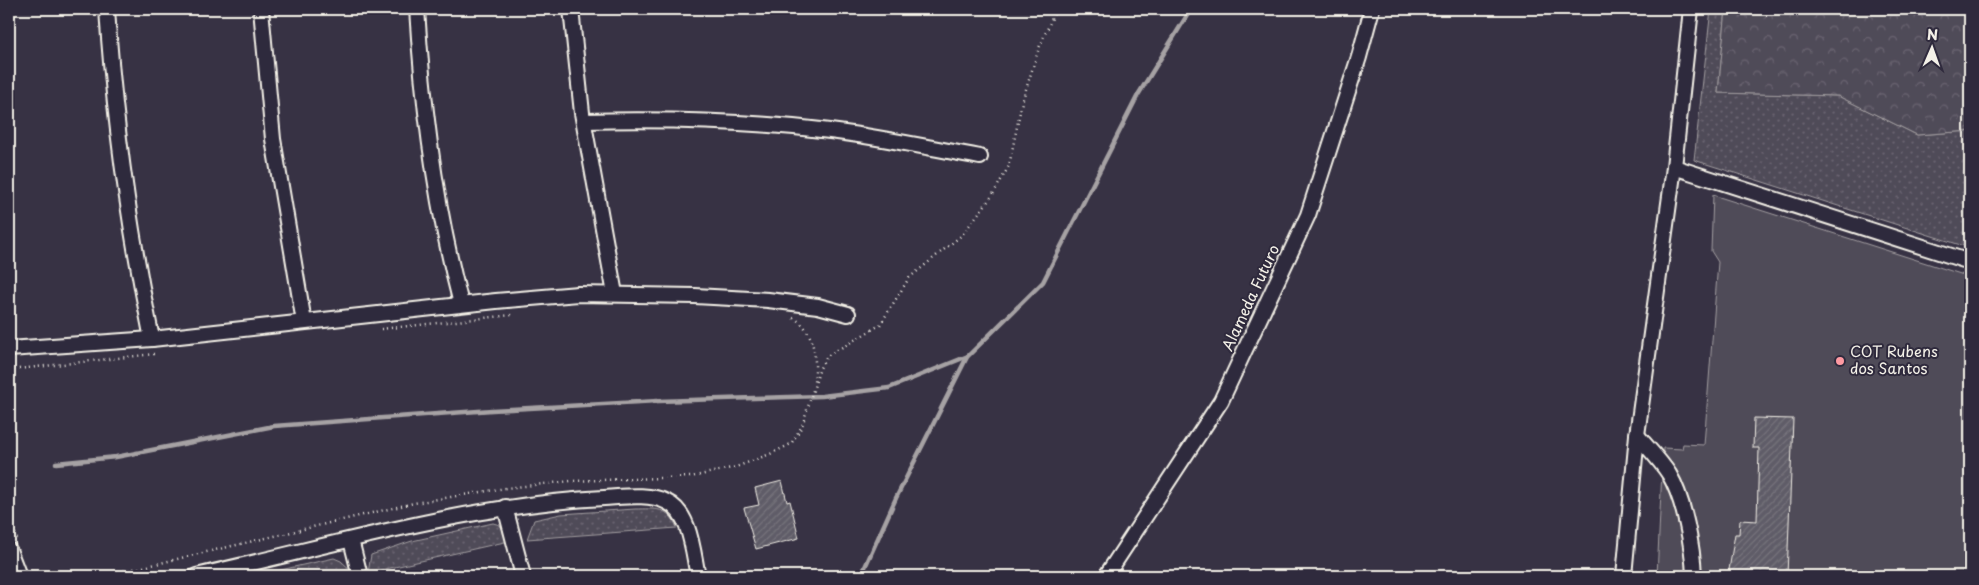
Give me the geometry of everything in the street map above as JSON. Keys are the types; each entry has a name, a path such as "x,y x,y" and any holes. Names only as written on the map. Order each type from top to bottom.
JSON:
{"street":[{"path":"107,9 111,82 129,228 152,339"},
{"path":"261,9 272,139 304,322"},
{"path":"417,9 429,139 447,251 461,304"},
{"path":"571,9 584,121 615,294"},
{"name":"Alameda Futuro","path":"1106,576 1221,401 1308,215 1359,57 1372,9"},
{"path":"1624,576 1636,435 1674,167 1691,9"},
{"path":"584,121 697,120 770,124 832,131 980,157"},
{"path":"1674,167 1970,262"},
{"path":"9,349 152,339 461,304 578,294 768,300 818,306 848,314"},
{"path":"1636,435 1669,474 1689,542 1694,576"},
{"path":"196,576 505,507 562,500 635,497 653,498 668,502 678,511 684,520 698,576"},
{"path":"505,507 523,576"},
{"path":"351,540 360,576"},
{"path":"9,550 19,576"}],"path":[{"path":"813,388 827,356 880,326 909,278 962,235 992,196 1008,166 1022,102 1039,48 1056,9"},
{"path":"372,330 516,315"},
{"path":"789,316 797,320 806,329 813,345 816,367 808,406"},
{"path":"9,370 156,354"}],"green space":[{"path":"1711,9 1726,9 1718,93 1838,96 1917,135 1970,131 1970,248 1694,160"},
{"path":"1726,9 1970,9 1970,131 1917,135 1838,96 1718,93"},
{"name":"COT Rubens dos Santos","path":"1713,195 1970,277 1970,576 1657,576 1663,448 1682,449 1683,444 1704,445 1718,262 1711,251"},
{"path":"635,509 661,510 670,516 677,528 527,539 534,520 561,514"},
{"path":"493,523 500,525 509,541 368,573 371,555 412,541"},
{"path":"334,558 341,561 353,572 336,576 254,576"}],"building":[{"path":"1754,418 1793,419 1787,576 1728,576 1735,534 1739,534 1740,520 1757,521 1759,448 1753,448"},
{"path":"782,481 787,502 790,501 799,538 756,549 744,508 759,505 755,488"}],"waterway":[{"path":"56,463 116,457 274,426 492,410 658,401 822,396 889,388 968,356 1043,282 1138,95 1191,9"},
{"path":"861,576 896,498 967,357"}],"place":[{"name":"COT Rubens dos Santos","path":"1840,361"}]}
